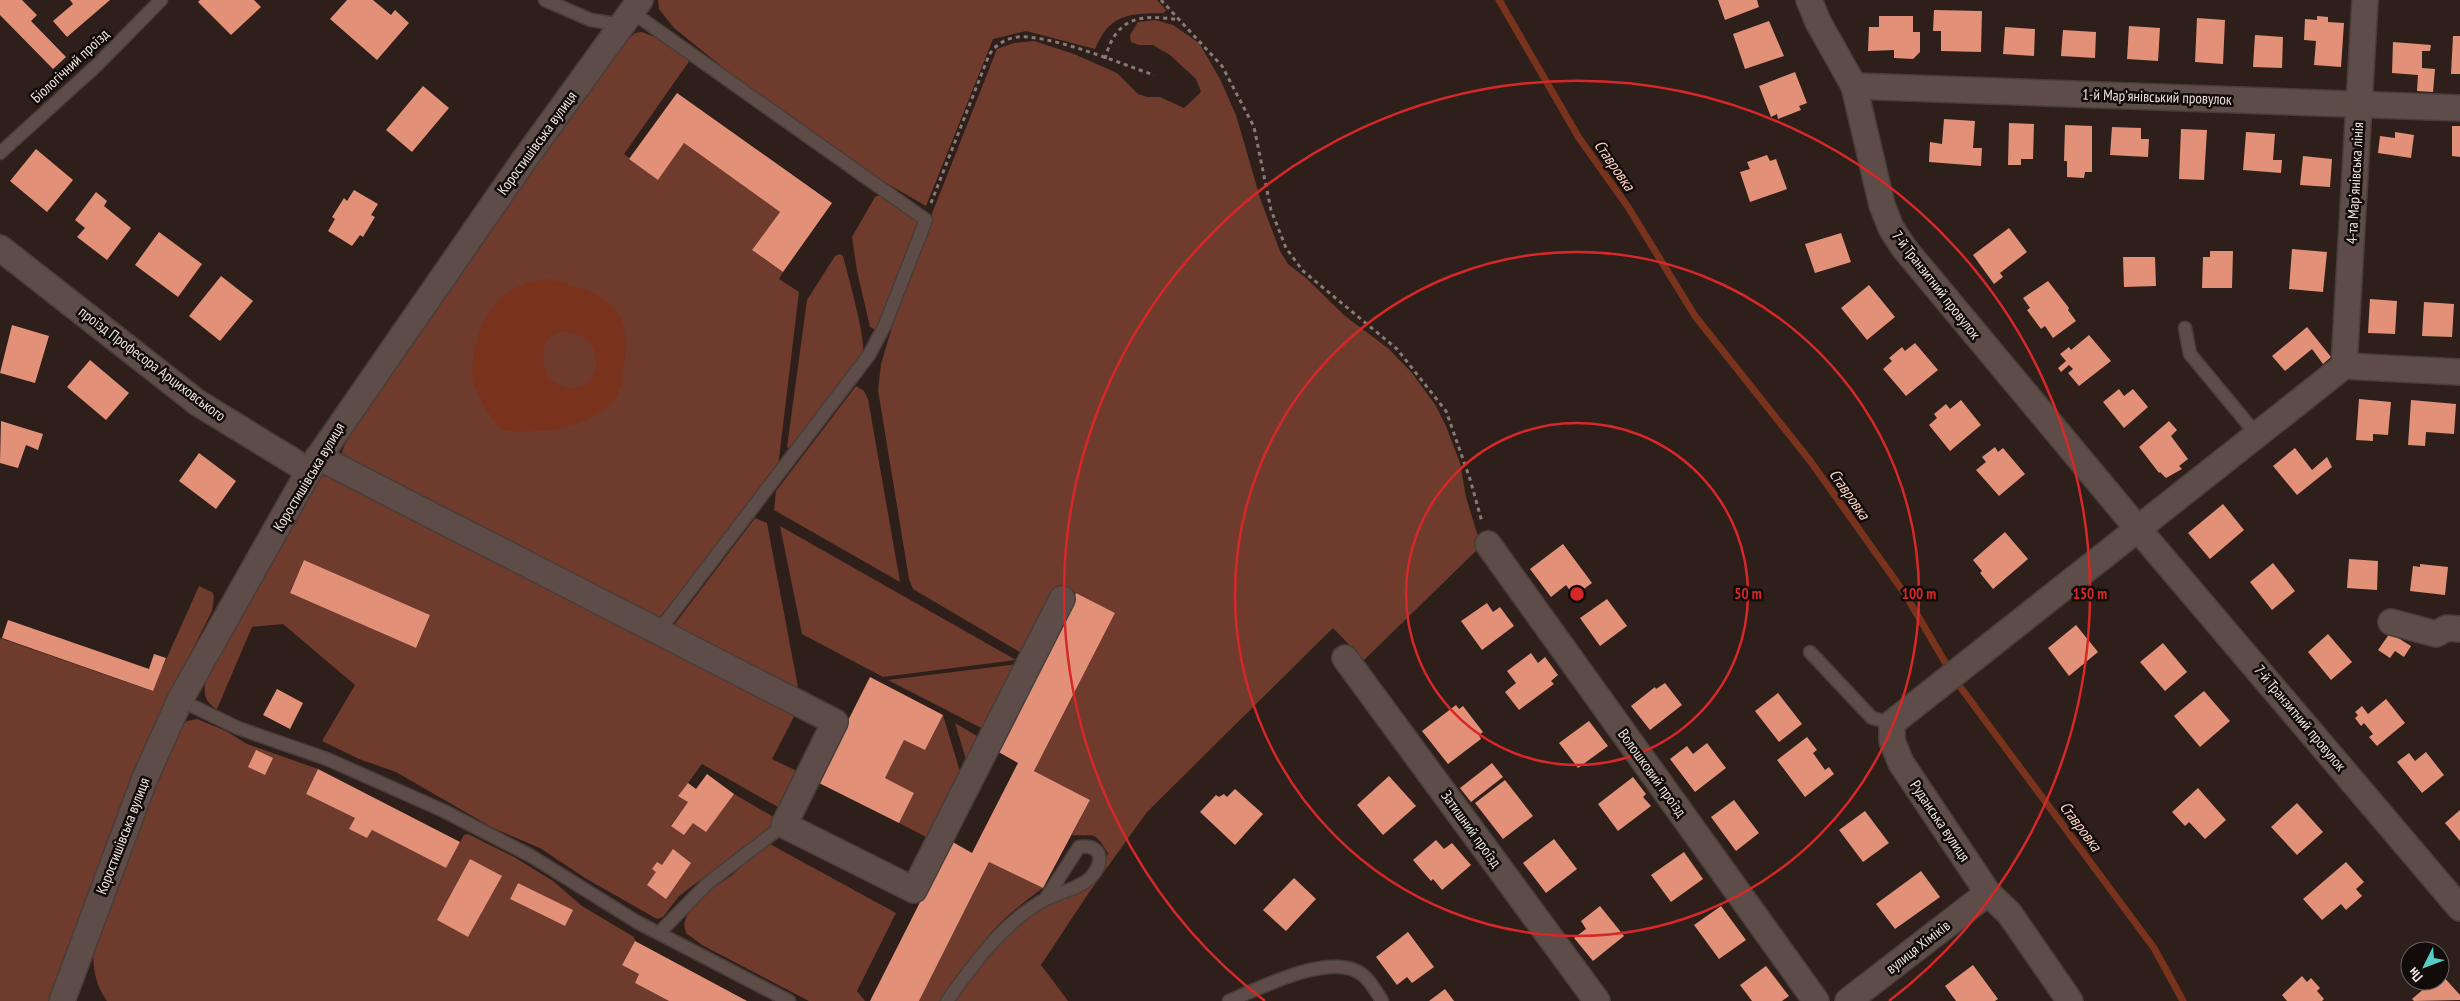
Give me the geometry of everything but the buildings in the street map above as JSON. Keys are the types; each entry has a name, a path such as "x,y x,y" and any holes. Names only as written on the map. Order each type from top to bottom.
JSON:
{"street":[{"name":"7-й Транзитний провулок","path":"1809,0 1818,22 1854,86 1882,205 1891,228 1904,248 2138,529 2458,903"},
{"name":"4-та Марʼянівська лінія","path":"2344,366 2365,0"},
{"name":"Коростишівська вулиця","path":"65,1000 145,778 180,700 314,464 516,171 631,12"},
{"name":"1-й Марʼянівський провулок","path":"1854,86 2460,108"},
{"name":"проїзд Професора Арциховського","path":"0,248 198,403 314,464 658,632 835,722 784,825"},
{"path":"1892,723 2344,366 2460,372"},
{"name":"Волошковий проїзд","path":"1488,544 1816,1001"},
{"path":"784,825 914,890 1062,599"},
{"path":"2391,622 2436,634 2446,628 2460,629"},
{"name":"Затишний проїзд","path":"1345,658 1597,1001"},
{"name":"Руданська вулиця","path":"1892,723 1892,740 1901,762 1988,893 2010,914 2070,1001"},
{"name":"вулиця Хіміків","path":"1848,1001 1988,893"}],"lane":[{"name":"Біологічний проїзд","path":"0,153 96,66 161,0"},
{"path":"545,0 592,20 631,12 925,220 885,325 870,355 658,632"},
{"path":"2185,328 2190,354 2257,435"},
{"path":"1810,652 1872,718 1892,723"},
{"path":"180,700 238,728 326,759 444,811 531,856 659,933 789,1001"},
{"path":"659,933 708,884 784,825"},
{"path":"946,1001 999,936 1018,916 1046,898 1090,878 1098,866 1100,856 1096,848 1089,845 1079,847 1046,898"},
{"path":"1229,1001 1274,982 1328,966 1348,968 1364,975 1382,1001"}],"path":[{"path":"1161,0 1222,66 1254,127 1271,210 1286,248 1303,271 1397,349 1446,411 1470,479 1488,544"},
{"path":"1105,59 1109,42 1122,26 1133,19 1158,16 1180,20"},
{"path":"925,220 989,55 996,44 1003,40 1026,36 1059,44 1154,74"}],"shaded area":[{"path":"658,0 1157,0 1166,10 1164,13 1131,15 1114,22 1107,28 1095,49 1026,31 993,39 926,206 881,180 751,90 674,28 659,9"},
{"path":"1155,20 1173,25 1199,43 1220,79 1236,115 1261,201 1280,251 1288,264 1306,278 1345,316 1389,349 1412,373 1436,406 1460,463 1466,497 1480,543 1478,549 1364,660 1333,628 1147,812 1088,894 1041,965 1068,1001 954,1001 989,955 1008,934 1030,915 1087,882 1097,874 1104,864 1108,853 1096,837 1072,835 1090,800 1034,771 1115,613 1060,585 1023,654 913,589 909,579 878,390 881,364 897,310 933,211 997,49 1014,43 1034,41 1074,54 1117,73 1138,94 1147,97 1160,97 1184,108 1201,92 1196,79 1170,55 1153,45 1139,45 1131,42 1130,35 1138,22"},
{"path":"642,32 655,37 690,60 624,154 658,180 684,143 780,212 752,250 783,272 779,279 799,292 778,467 656,622 341,458 351,431 372,396 396,362 626,41 635,33"},
{"path":"882,194 916,218 918,225 876,330 870,327 857,271 852,237 875,197"},
{"path":"840,254 843,256 856,307 862,335 863,355 790,449 787,447 807,300 835,256"},
{"path":"547,279 582,288 609,303 618,313 624,327 626,343 622,383 613,400 602,412 587,420 552,430 501,430 476,390 472,375 475,348 484,321 499,300 519,287","holes":["563,331 580,335 586,339 596,355 596,370 593,377 581,386 570,388 548,378 543,356 544,349 550,338"]},
{"path":"856,386 864,391 868,399 900,582 774,510 776,491"},
{"path":"323,473 797,711 772,759 801,773 783,810 702,764 679,795 688,802 671,825 684,835 693,823 734,794 777,819 774,825 679,896 663,917 657,919 585,878 540,848 493,828 396,772 359,759 322,741 355,685 283,624 252,627 217,709 208,701 205,692 209,669","holes":["304,560 430,615 416,648 290,593"]},
{"path":"755,518 767,523 800,698 676,632 674,625"},
{"path":"780,526 1016,660 883,677 802,634"},
{"path":"199,586 212,592 214,596 212,611 173,688 51,1001 0,1001 0,638 152,691"},
{"path":"1019,664 987,731 888,680"},
{"path":"943,715 962,778 930,839 899,823 914,793 885,778 904,740 925,750"},
{"path":"197,719 226,731 247,744 318,769 306,794 355,818 350,829 367,838 372,830 446,868 464,835 468,834 514,857 553,881 582,906 634,937 635,941 622,965 639,974 635,983 669,1001 107,1001 100,989 96,976 93,948 147,808 183,725 187,721","holes":["501,876 468,937 437,920","518,883 572,910 565,926 510,899"]},
{"path":"955,723 982,739 968,766"},
{"path":"768,843 896,913 857,991 865,1001 809,1001 702,945 686,933 684,924 688,913 714,887 731,876"},
{"path":"989,862 1043,888 995,928 940,1001 919,1001"}],"waterway":[{"name":"Ставровка","path":"1499,0 1579,138 1628,207 1695,316 1811,462 1905,594 1958,684 2154,948 2183,1001"}]}
